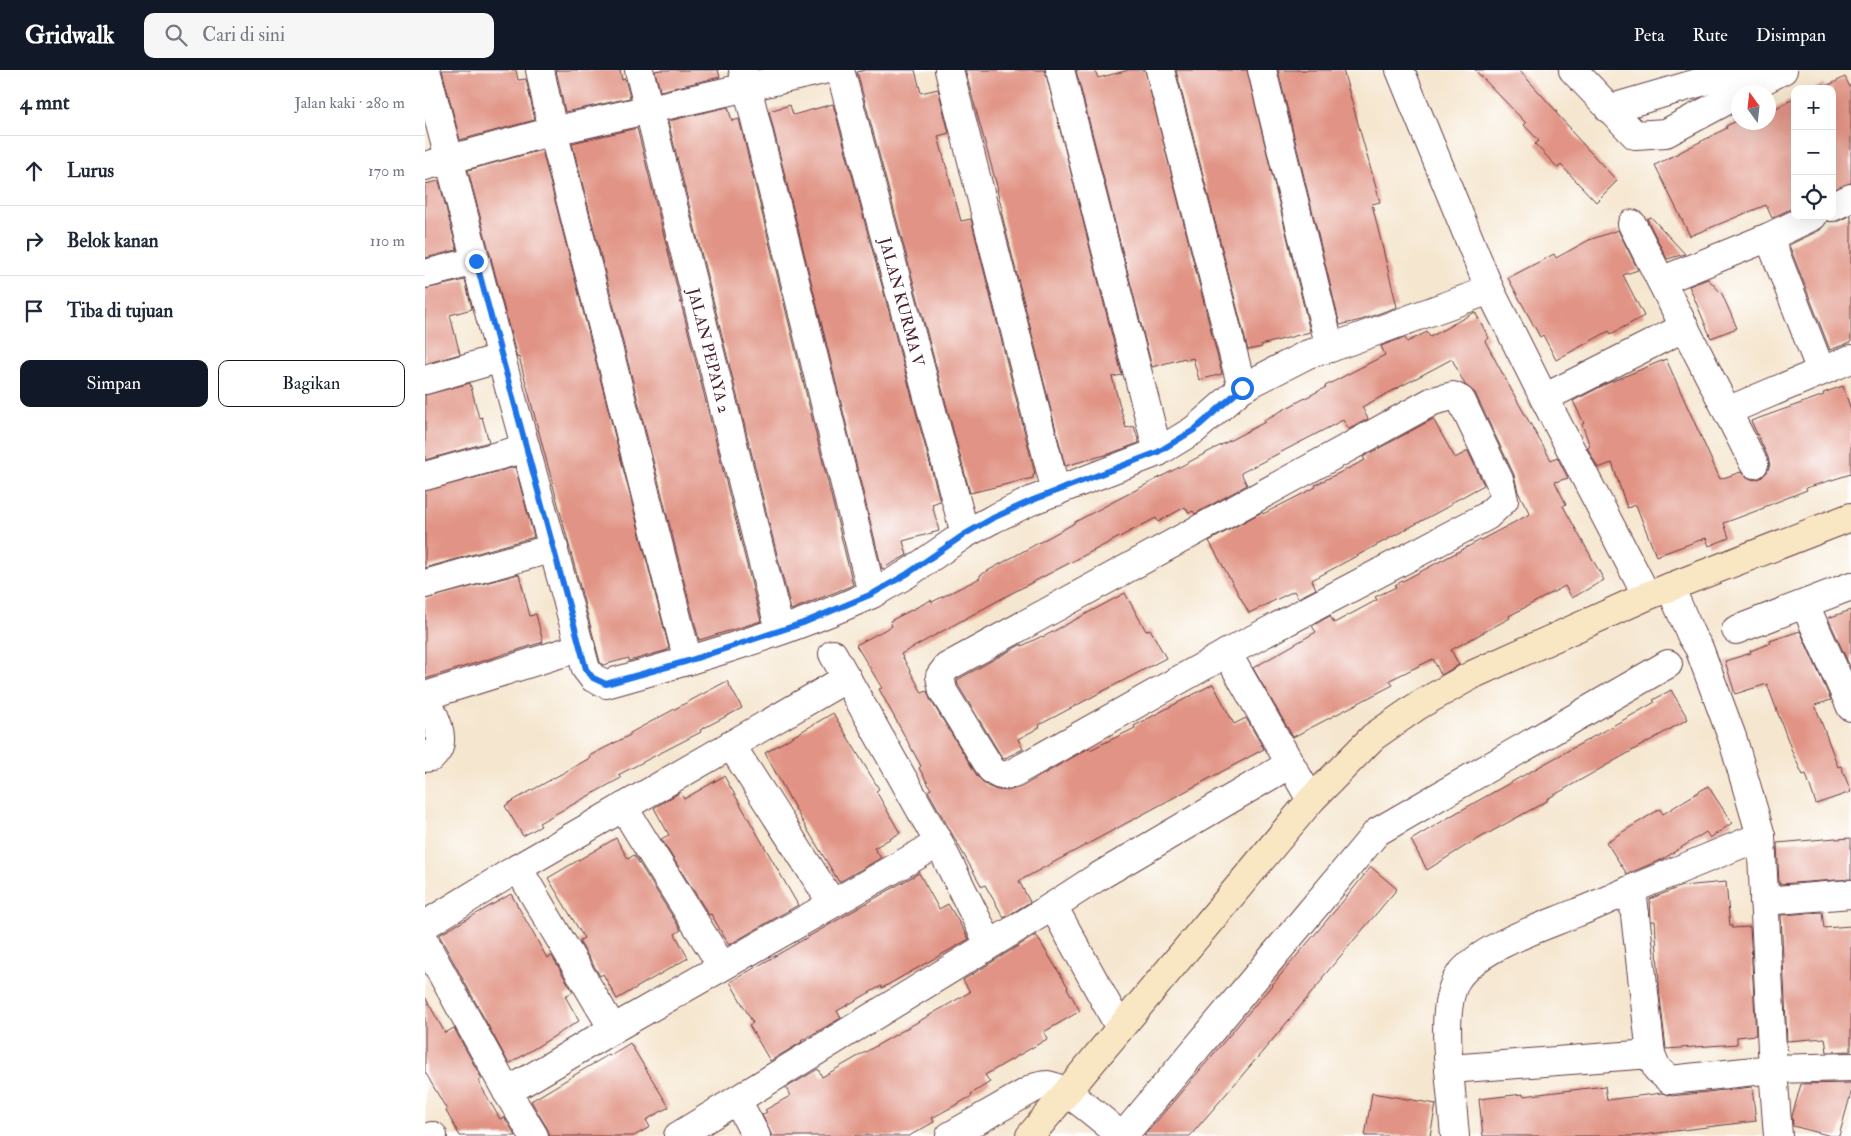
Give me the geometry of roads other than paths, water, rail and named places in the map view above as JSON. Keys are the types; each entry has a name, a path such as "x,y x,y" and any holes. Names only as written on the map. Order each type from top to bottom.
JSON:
{"street":[{"path":"426,70 437,163 476,261 586,669 593,678 606,684 688,661 803,623 872,594 907,574 965,534 993,518 1158,452 1194,430 1242,388 1308,354 1330,348 1490,290"},
{"path":"539,70 688,661"},
{"name":"JALAN PEPAYA 2","path":"639,70 776,615 778,631"},
{"path":"437,163 553,131 649,110 745,78 823,70"},
{"name":"JALAN KURMA V","path":"840,70 965,534"},
{"path":"949,70 1056,492"},
{"path":"1060,70 1158,452"},
{"path":"1160,70 1242,388"},
{"path":"1262,70 1330,348"},
{"path":"1400,70 1490,290 1544,398 1699,648 1732,737 1761,836 1773,1069 1779,1136"},
{"path":"1573,70 1635,136 1666,133 1731,98"},
{"path":"1609,109 1741,70"},
{"path":"1755,85 1783,70"},
{"path":"745,78 872,594"},
{"path":"1836,205 1851,198"},
{"path":"1661,281 1769,237 1805,220"},
{"path":"1632,224 1754,464"},
{"path":"1769,237 1821,371"},
{"path":"425,274 476,261"},
{"path":"1544,398 1685,327"},
{"path":"425,380 501,358"},
{"path":"1727,411 1851,359"},
{"path":"1453,396 1461,400 1500,482 1504,500 1499,506 1487,516 1227,653 1013,773 1004,776 998,775 991,769 943,690 940,676 947,667 1433,402 1453,396"},
{"path":"425,476 526,448"},
{"path":"1030,1136 1069,1094 1119,1028 1311,800 1373,737 1419,705 1475,674 1851,517"},
{"path":"425,584 554,548"},
{"path":"1736,630 1851,586"},
{"path":"1805,605 1851,707"},
{"path":"425,758 432,757 439,748 440,739 439,731 425,695 581,647"},
{"path":"1227,653 1311,800"},
{"path":"833,654 939,842 989,944"},
{"path":"950,1136 1036,1087 1050,1085 1069,1094 1119,1134 1377,832 1668,664"},
{"path":"425,925 518,868 847,678"},
{"path":"731,745 832,903"},
{"path":"678,1136 1105,873 1291,764"},
{"path":"623,807 723,966"},
{"path":"1455,1136 1446,1029 1451,997 1459,977 1475,962 1503,944 1761,836"},
{"path":"507,1092 939,842"},
{"path":"518,868 613,1029"},
{"path":"1632,889 1651,1054 1657,1069 1670,1080 1773,1069 1851,1067"},
{"path":"1764,901 1851,894"},
{"path":"1053,906 1119,1028"},
{"path":"425,943 507,1092 534,1136"},
{"path":"1449,1069 1651,1054"},
{"path":"737,1100 756,1136"}]}
